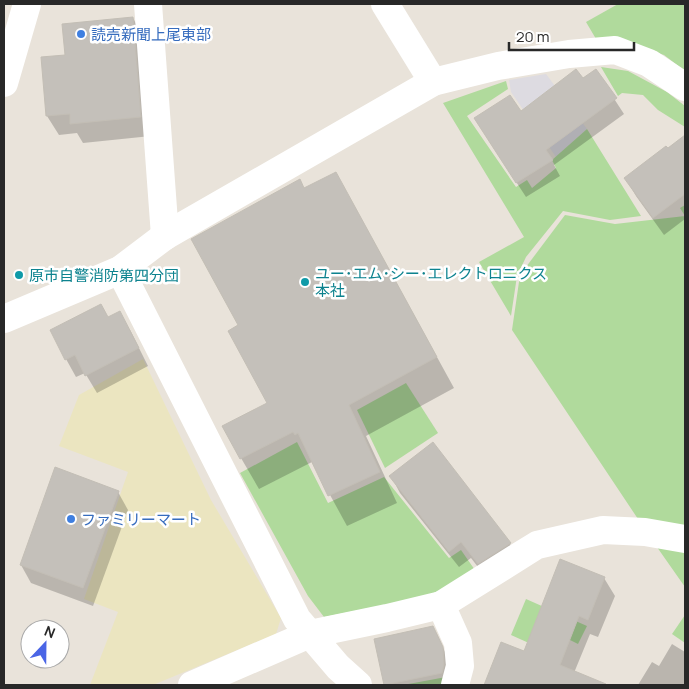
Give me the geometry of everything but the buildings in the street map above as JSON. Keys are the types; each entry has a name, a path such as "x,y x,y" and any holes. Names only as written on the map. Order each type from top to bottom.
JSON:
{"street":[{"path":"4,82 27,4"},
{"path":"148,4 166,236"},
{"path":"385,4 433,82"},
{"path":"4,319 120,270 166,236 433,82 498,66 569,54 615,50 649,63 685,88"},
{"path":"120,270 297,620 338,667 358,685"},
{"path":"192,685 310,634 441,605 537,545 603,530 644,532 685,539"},
{"path":"441,605 458,643 460,666 455,685"}],"shaded area":[{"path":"546,74 587,129 556,157 511,92 509,80"}],"green space":[{"path":"618,4 685,4 685,71 664,55 621,41 599,44 586,22"},
{"path":"601,67 628,71 667,92 685,106 685,127 658,110 643,95 622,93 618,96"},
{"path":"506,81 508,89 467,116 516,187 527,180 532,188 556,168 552,160 587,129 641,216 610,220 563,211 526,257 517,276 511,316 479,262 524,237 443,103"},
{"path":"685,205 685,216 680,208"},
{"path":"565,215 615,224 685,216 685,587 512,330 520,275"},
{"path":"406,383 438,433 385,468 357,410"},
{"path":"297,442 328,503 384,477 449,558 461,550 477,573 447,593 324,617 308,596 240,473"},
{"path":"526,599 587,626 578,644 568,639 560,657 511,635"},
{"path":"685,615 685,643 672,634"},
{"path":"446,677 444,685 403,685"}],"sand":[{"path":"143,359 211,500 281,618 276,634 153,685 90,685 118,612 84,599 128,472 59,446 79,395"}],"place":[{"name":"読売新聞上尾東部","path":"81,34"},
{"name":"原市自警消防第四分団","path":"19,275"},
{"name":"ユー･エム･シー･エレクトロニクス 本社","path":"305,282"},
{"name":"ファミリーマート","path":"71,519"}]}
